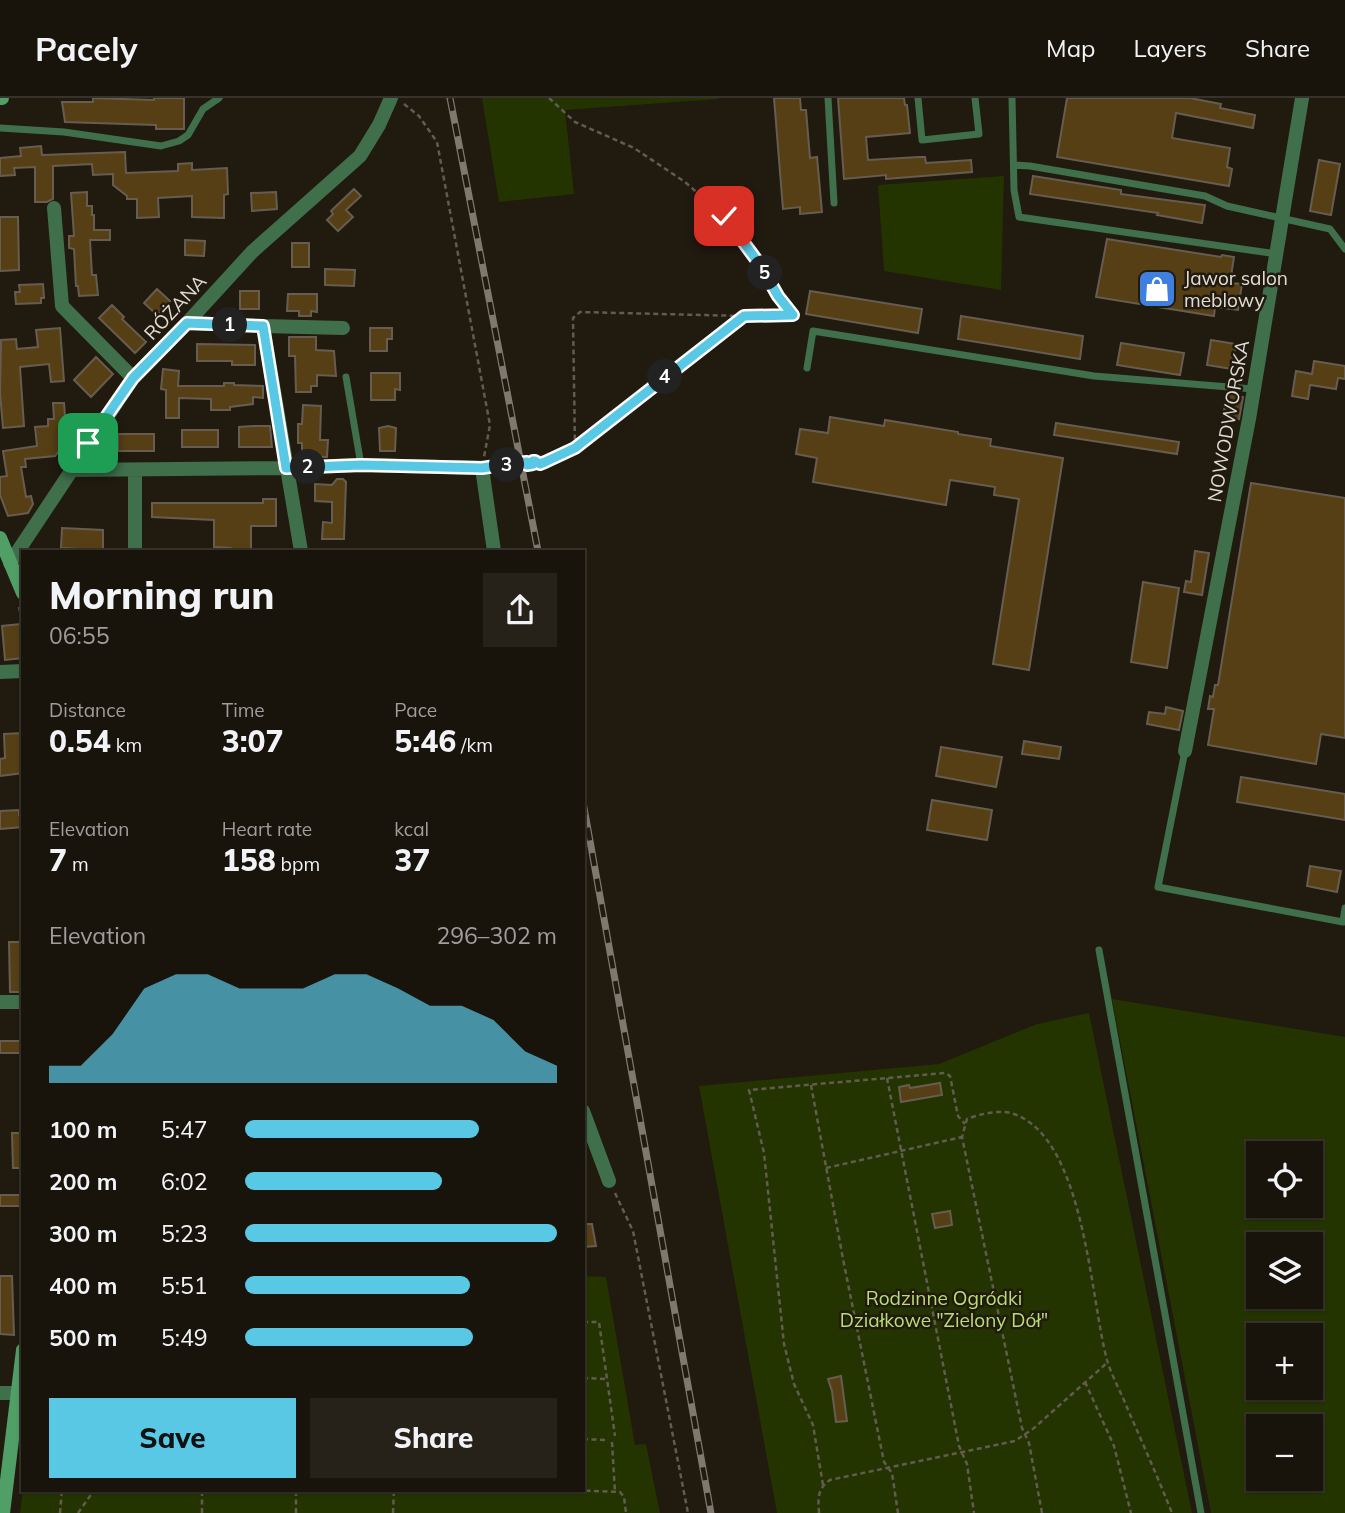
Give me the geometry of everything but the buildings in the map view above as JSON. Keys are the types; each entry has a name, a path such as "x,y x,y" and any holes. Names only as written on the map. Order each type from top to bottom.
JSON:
{"street":[{"name":"RÓŻANA","path":"10,563 133,378 251,252 360,156 393,98"},
{"name":"NOWODWORSKA","path":"1185,751 1254,389 1302,98"},
{"path":"54,208 62,306 133,378"},
{"path":"187,323 343,328"},
{"path":"263,326 301,550"},
{"path":"72,470 361,465 482,468 495,550"},
{"path":"135,470 135,550"},
{"path":"0,538 21,588"},
{"path":"0,672 21,671"},
{"path":"0,1002 21,1002"},
{"path":"585,1116 609,1181"},
{"path":"3,1513 21,1364"},
{"path":"0,1393 17,1393"}],"lane":[{"path":"0,128 64,132 161,146 179,142 188,135 203,109 219,98"},
{"path":"828,98 834,203"},
{"path":"918,98 922,140 979,134 975,98"},
{"path":"1012,98 1014,190 1019,217 1277,254"},
{"path":"1014,165 1205,196 1227,206 1330,229 1345,248"},
{"path":"807,368 813,331 1094,376 1254,389"},
{"path":"346,377 361,465"},
{"path":"1185,751 1158,887 1343,922 1345,908"},
{"path":"1099,950 1201,1513"}],"path":[{"path":"393,98 419,116 437,142 490,425 482,468 509,464 510,467 515,467 514,463 527,462 527,465 533,464 533,461 540,464 575,448 744,316"},
{"path":"548,98 575,122 634,148 685,182 724,216 793,315 580,312 573,318 575,448"},
{"path":"823,1485 813,1425 794,1384 784,1344 764,1153 748,1093 752,1089 948,1073 958,1116 965,1124"},
{"path":"887,1078 959,1446 967,1464 974,1513"},
{"path":"811,1085 884,1462 892,1473 898,1513"},
{"path":"1042,1513 962,1137 967,1119 976,1116 1011,1113 1034,1127 1047,1142 1067,1180 1082,1225 1108,1362 1172,1513"},
{"path":"826,1168 962,1137"},
{"path":"609,1181 633,1231 688,1513"},
{"path":"585,1322 599,1322 615,1436"},
{"path":"819,1513 818,1494 830,1480 1015,1441 1108,1362"},
{"path":"585,1378 607,1379"},
{"path":"1085,1382 1114,1446 1131,1513"},
{"path":"585,1439 605,1440"},
{"path":"612,1442 615,1492"},
{"path":"585,1491 620,1492 624,1497 626,1513"},
{"path":"60,1513 62,1492"},
{"path":"78,1513 93,1492"},
{"path":"202,1492 202,1513"},
{"path":"296,1492 296,1513"},
{"path":"393,1513 394,1492"}],"green space":[{"path":"482,98 718,99 565,110 574,194 499,202"},
{"path":"1004,176 1001,290 884,271 878,185"},
{"path":"1112,999 1345,1037 1345,1513 1211,1513"},
{"name":"Rodzinne Ogródki Działkowe \"Zielony Dół\"","path":"1089,1013 1192,1513 777,1513 699,1086 939,1064 1037,1024"},
{"path":"585,1276 606,1277 635,1445 646,1444 660,1513 20,1513 23,1492 585,1492"}],"railway":[{"path":"450,98 538,550"},
{"path":"585,813 711,1513"}],"place":[{"name":"Jawor salon meblowy","path":"1157,289"}],"route":[{"path":"88,443 133,378 187,323 263,326 286,468 361,465 482,468 509,464 510,467 515,467 514,463 527,462 527,465 533,464 533,461 540,464 575,448 744,316 793,315 724,216"}]}
